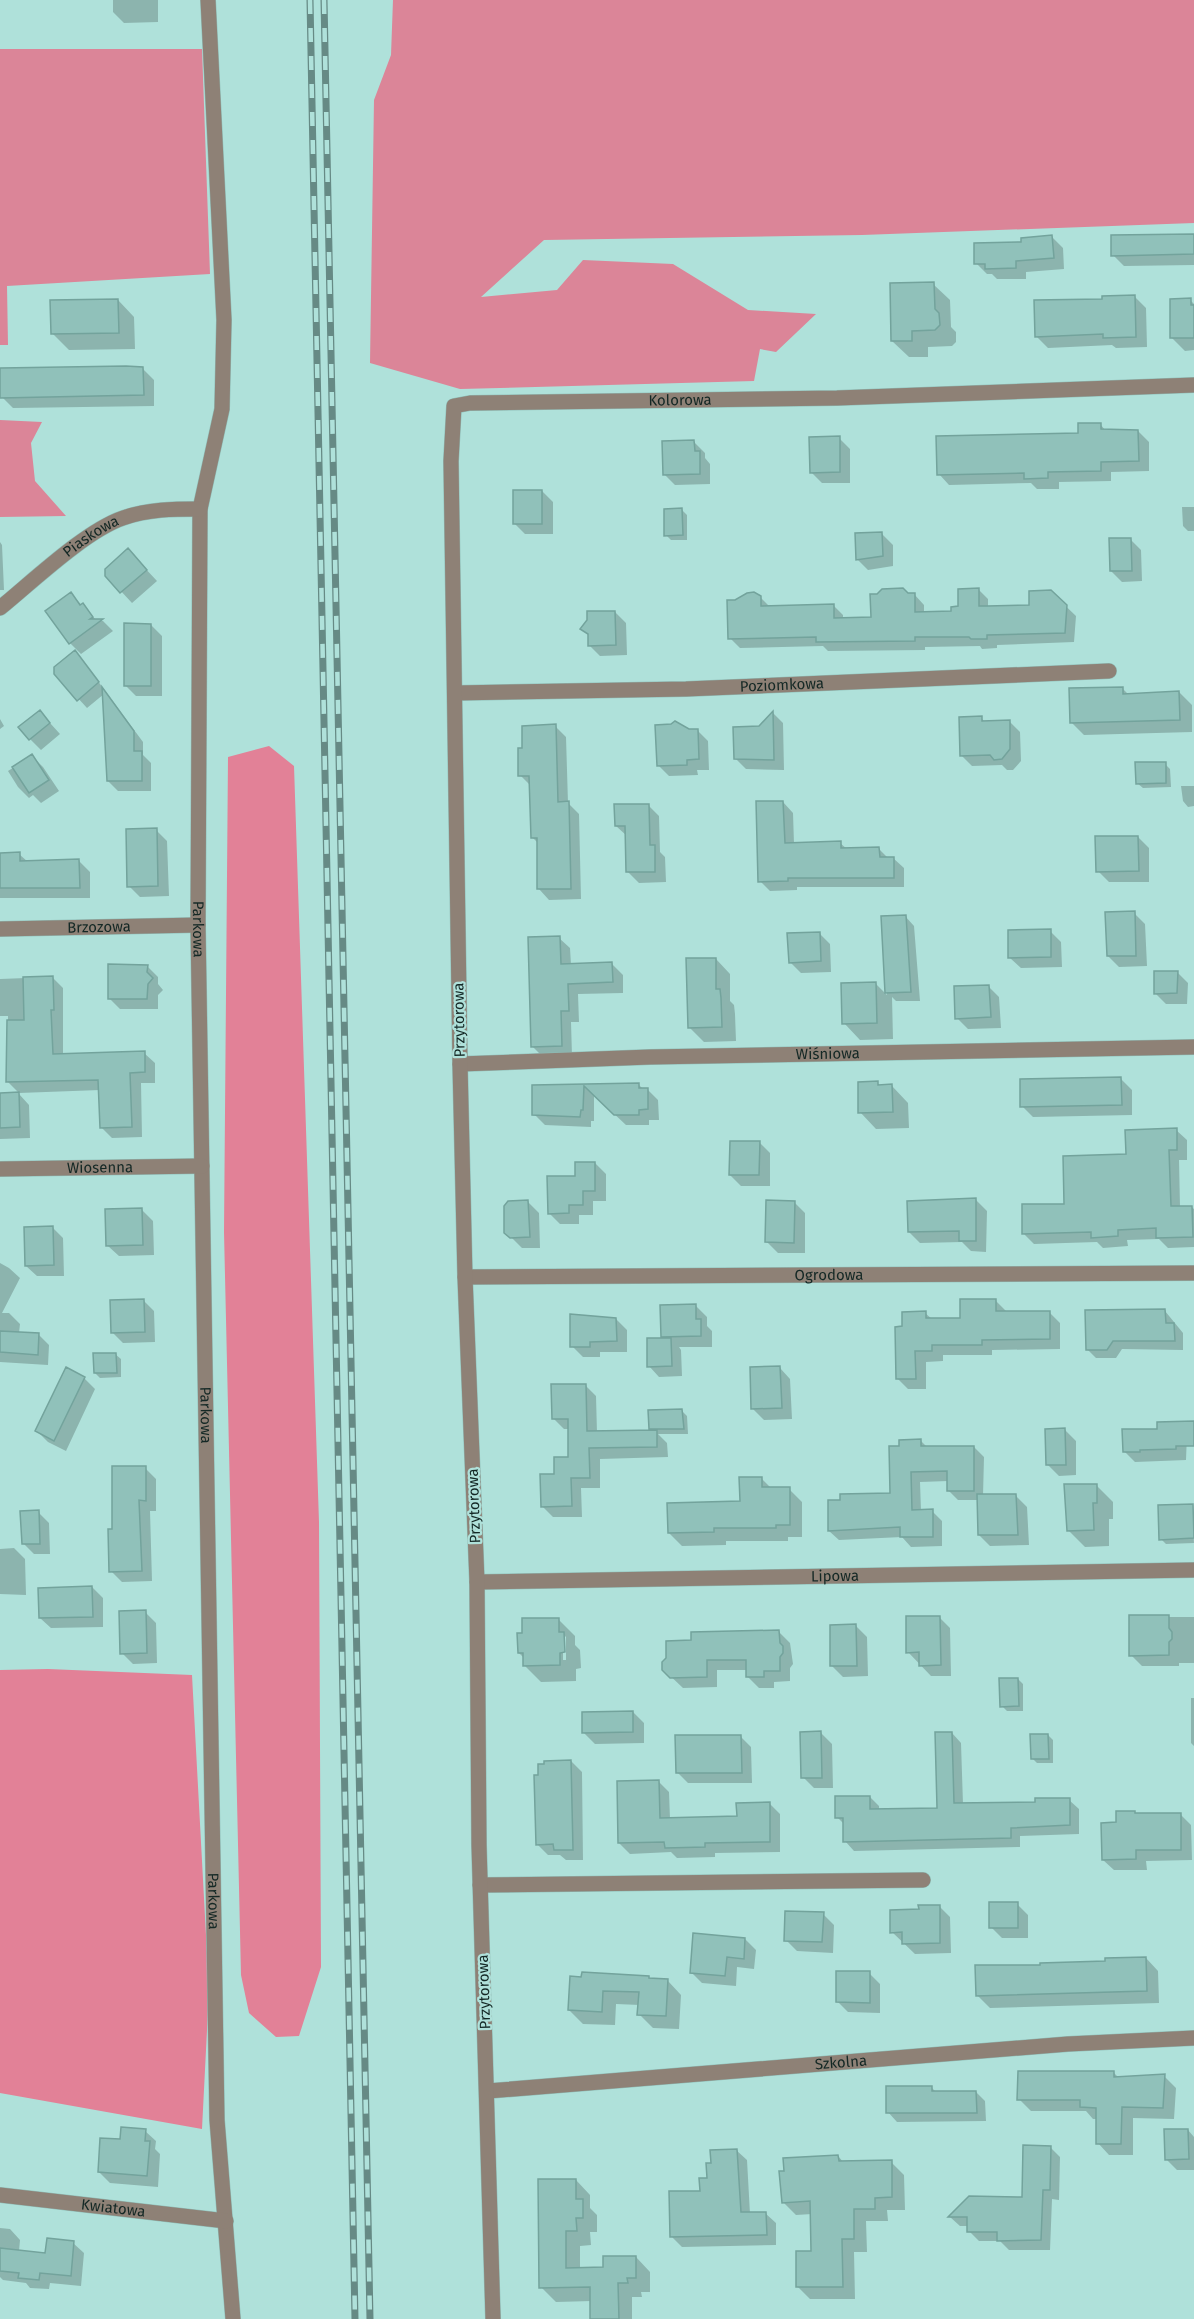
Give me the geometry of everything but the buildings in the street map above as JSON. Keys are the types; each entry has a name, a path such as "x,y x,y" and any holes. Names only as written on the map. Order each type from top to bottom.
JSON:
{"street":[{"name":"Parkowa","path":"208,0 225,320 222,409 200,509 198,925 217,2108 233,2319"},
{"name":"Kolorowa","path":"455,693 451,461 454,406 470,403 837,398 1194,386"},
{"name":"Piaskowa","path":"0,608 84,541 122,518 161,508 200,509"},
{"name":"Poziomkowa","path":"455,693 686,689 1108,671"},
{"name":"Przytorowa","path":"455,693 460,1064 465,1277 477,1582 480,1885 488,2091 493,2319"},
{"name":"Brzozowa","path":"0,929 198,925"},
{"name":"Wiśniowa","path":"460,1064 662,1057 1194,1047"},
{"name":"Wiosenna","path":"0,1169 202,1166"},
{"name":"Ogrodowa","path":"465,1277 1194,1273"},
{"name":"Lipowa","path":"477,1582 1194,1570"},
{"path":"480,1885 923,1880"},
{"name":"Szkolna","path":"488,2091 1068,2044 1194,2038"},
{"name":"Kwiatowa","path":"0,2195 226,2222"}],"shaded area":[{"path":"393,0 1194,0 1194,223 862,235 544,240 481,297 557,290 583,260 673,264 748,310 816,314 776,352 760,349 754,381 460,389 370,363 374,100 391,55"},
{"path":"0,49 202,49 210,274 7,286 8,345 0,345"},
{"path":"0,420 42,422 31,443 35,481 66,516 0,517"},
{"path":"269,746 294,766 319,1522 321,1967 299,2036 276,2037 249,2013 241,1975 224,1232 228,757"},
{"path":"48,1669 192,1675 209,1991 202,2129 0,2093 0,1670"}],"railway":[{"path":"310,0 355,2319"},
{"path":"324,0 370,2319"}]}
